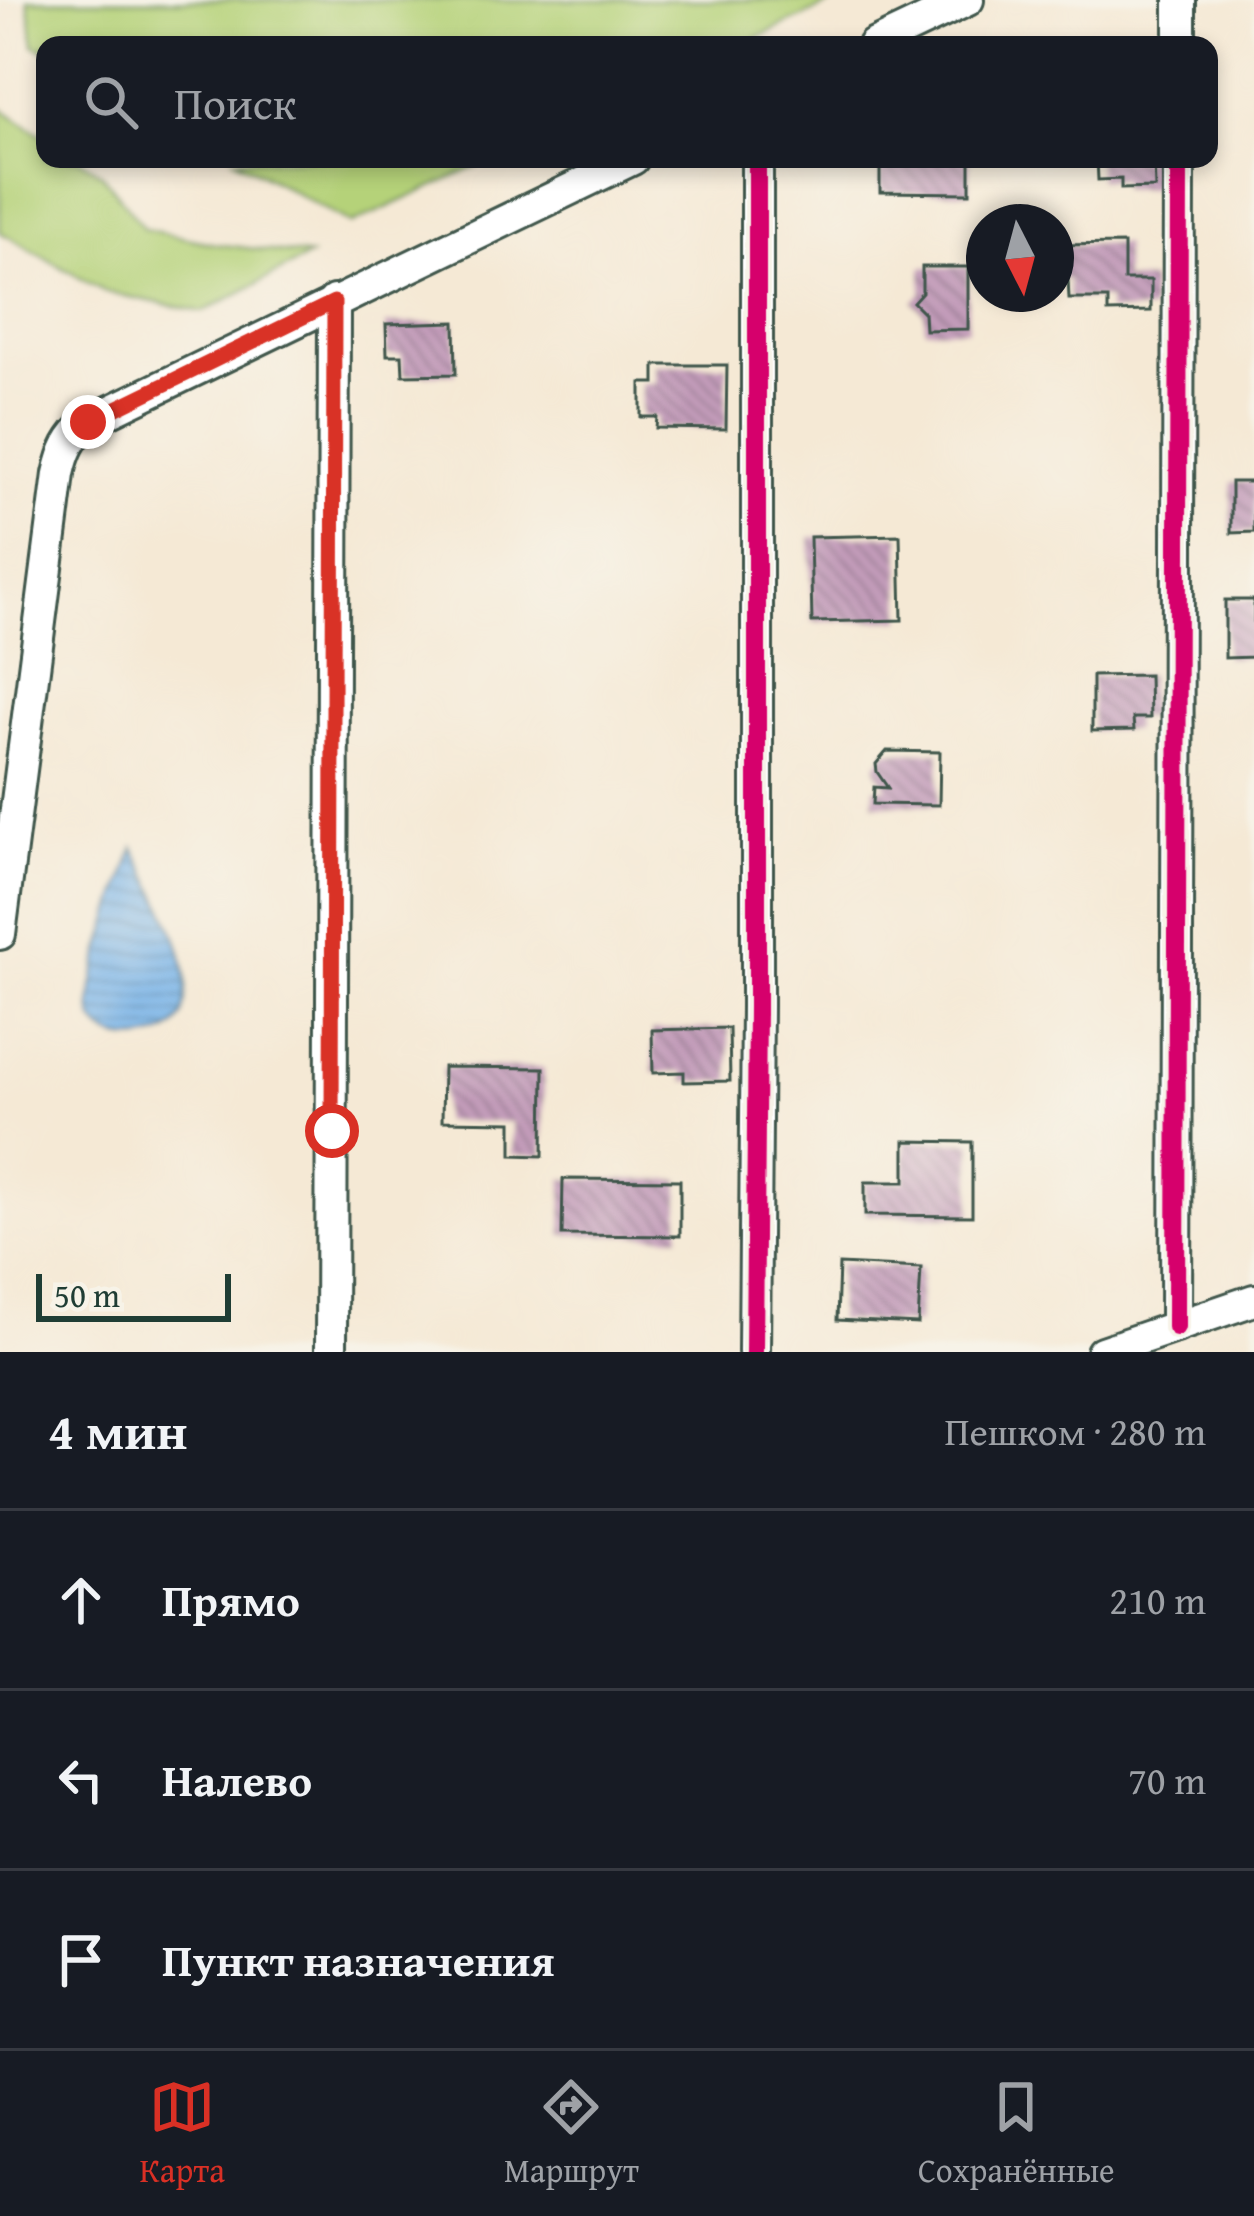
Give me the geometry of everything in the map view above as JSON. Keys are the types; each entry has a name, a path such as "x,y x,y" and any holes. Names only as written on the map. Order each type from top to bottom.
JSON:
{"street":[{"path":"892,36 968,0"},
{"path":"1180,0 1180,36"},
{"path":"0,934 59,474 67,444 88,422 614,168"},
{"path":"754,1352 757,168"},
{"path":"1176,1327 1179,168"},
{"path":"332,1352 334,302"},
{"path":"1102,1352 1254,1300"}],"green space":[{"path":"28,0 839,0 761,36 36,36 34,45"},
{"path":"0,108 36,131 36,168 93,168 144,229 310,256 203,312 105,292 0,232"},
{"path":"251,168 473,168 351,224"}],"water":[{"path":"134,848 177,938 186,994 181,1017 172,1028 134,1040 99,1027 91,1002 99,959"}],"building":[{"path":"880,168 970,168 970,193 880,192"},
{"path":"1097,168 1154,168 1155,188 1121,189 1121,179 1098,180"},
{"path":"1124,244 1124,280 1151,280 1151,311 1108,312 1108,299 1074,299 1074,245"},
{"path":"922,267 966,267 968,329 925,330 924,313 913,302 922,292"},
{"path":"455,322 456,374 403,375 402,355 387,355 386,324"},
{"path":"655,365 727,365 726,429 656,428 657,417 641,417 641,383 655,383"},
{"path":"1231,482 1254,482 1254,532 1231,533"},
{"path":"900,535 902,620 812,622 810,537"},
{"path":"1225,600 1254,600 1254,657 1225,658"},
{"path":"1149,675 1150,718 1133,718 1134,730 1092,731 1092,676"},
{"path":"887,751 940,752 939,805 873,804 874,787 888,788 876,764"},
{"path":"729,1028 730,1081 684,1082 684,1072 653,1073 652,1030"},
{"path":"443,1067 544,1068 543,1156 512,1155 512,1122 442,1121"},
{"path":"905,1141 972,1142 972,1216 865,1215 865,1182 905,1182"},
{"path":"563,1179 680,1180 680,1236 562,1235"},
{"path":"839,1264 921,1268 918,1324 837,1320"}],"cycle path":[{"path":"754,1352 757,168"},
{"path":"1176,1327 1179,168"}],"route":[{"path":"88,422 334,302 332,1131"}]}
